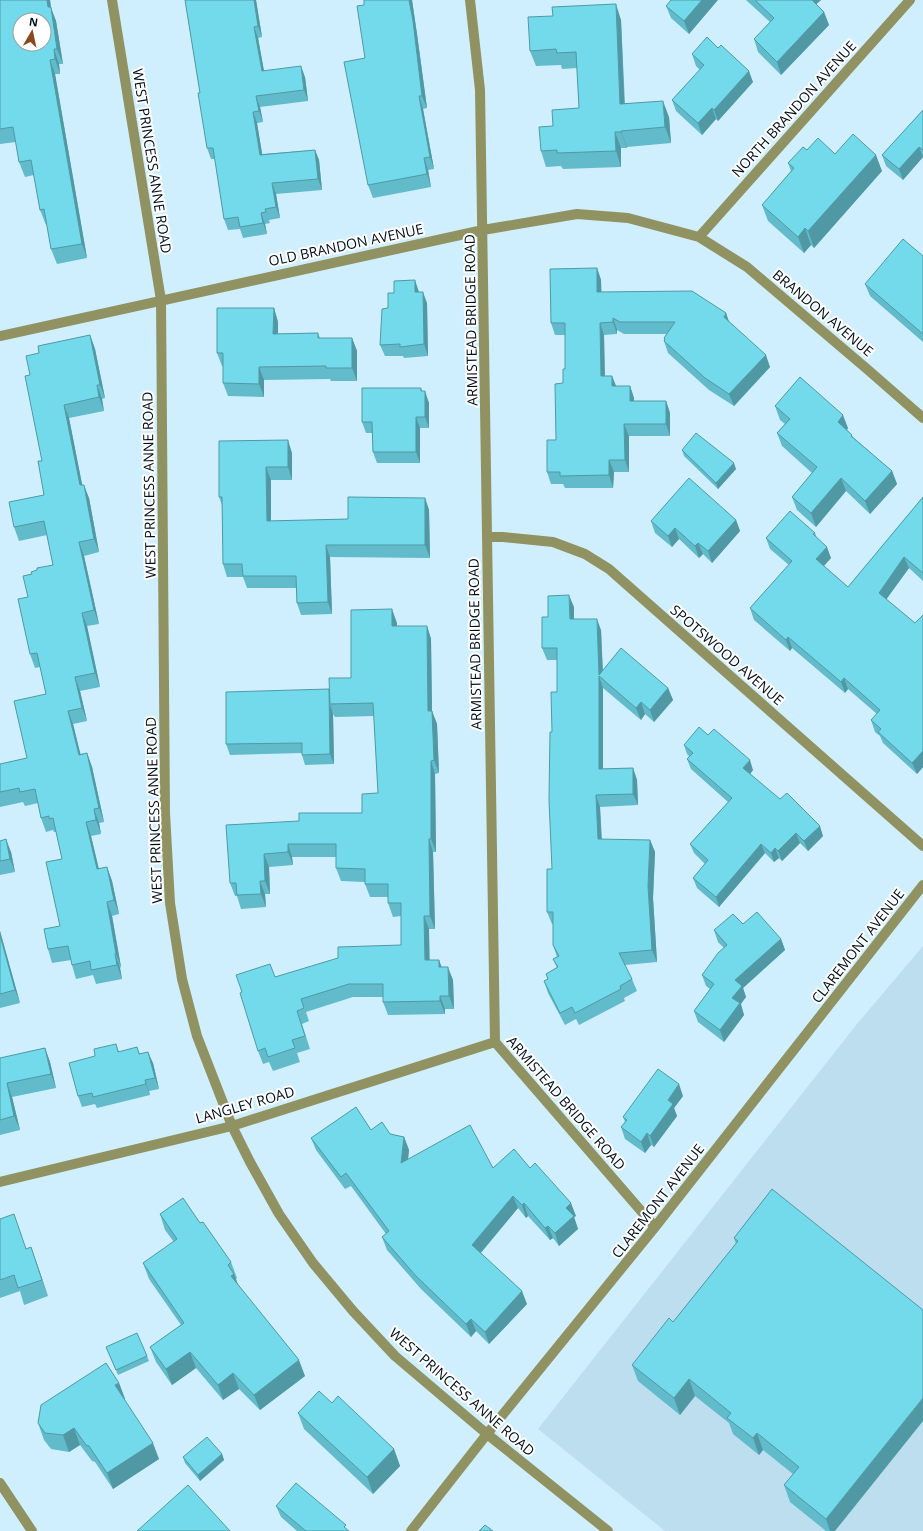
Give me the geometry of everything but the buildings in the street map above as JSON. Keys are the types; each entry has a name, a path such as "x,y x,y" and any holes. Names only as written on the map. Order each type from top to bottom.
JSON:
{"street":[{"name":"WEST PRINCESS ANNE ROAD","path":"112,0 161,300 165,813 170,903 182,979 197,1036 232,1126 279,1214 313,1263 353,1312 395,1356 487,1434 608,1531"},
{"name":"ARMISTEAD BRIDGE ROAD","path":"470,0 480,90 488,538 494,1042 655,1227"},
{"name":"NORTH BRANDON AVENUE","path":"699,238 910,0"},
{"name":"OLD BRANDON AVENUE","path":"0,336 483,230 577,214 628,218 699,238"},
{"name":"BRANDON AVENUE","path":"699,238 747,267 868,369 923,418"},
{"name":"SPOTSWOOD AVENUE","path":"488,538 503,537 553,542 585,554 608,569 923,846"},
{"name":"CLAREMONT AVENUE","path":"411,1531 487,1434 655,1227 923,885"},
{"name":"LANGLEY ROAD","path":"0,1182 232,1126 494,1042"},
{"path":"0,1483 32,1531"}],"shaded area":[{"path":"923,946 923,1531 665,1531 538,1429 857,1024"}]}
